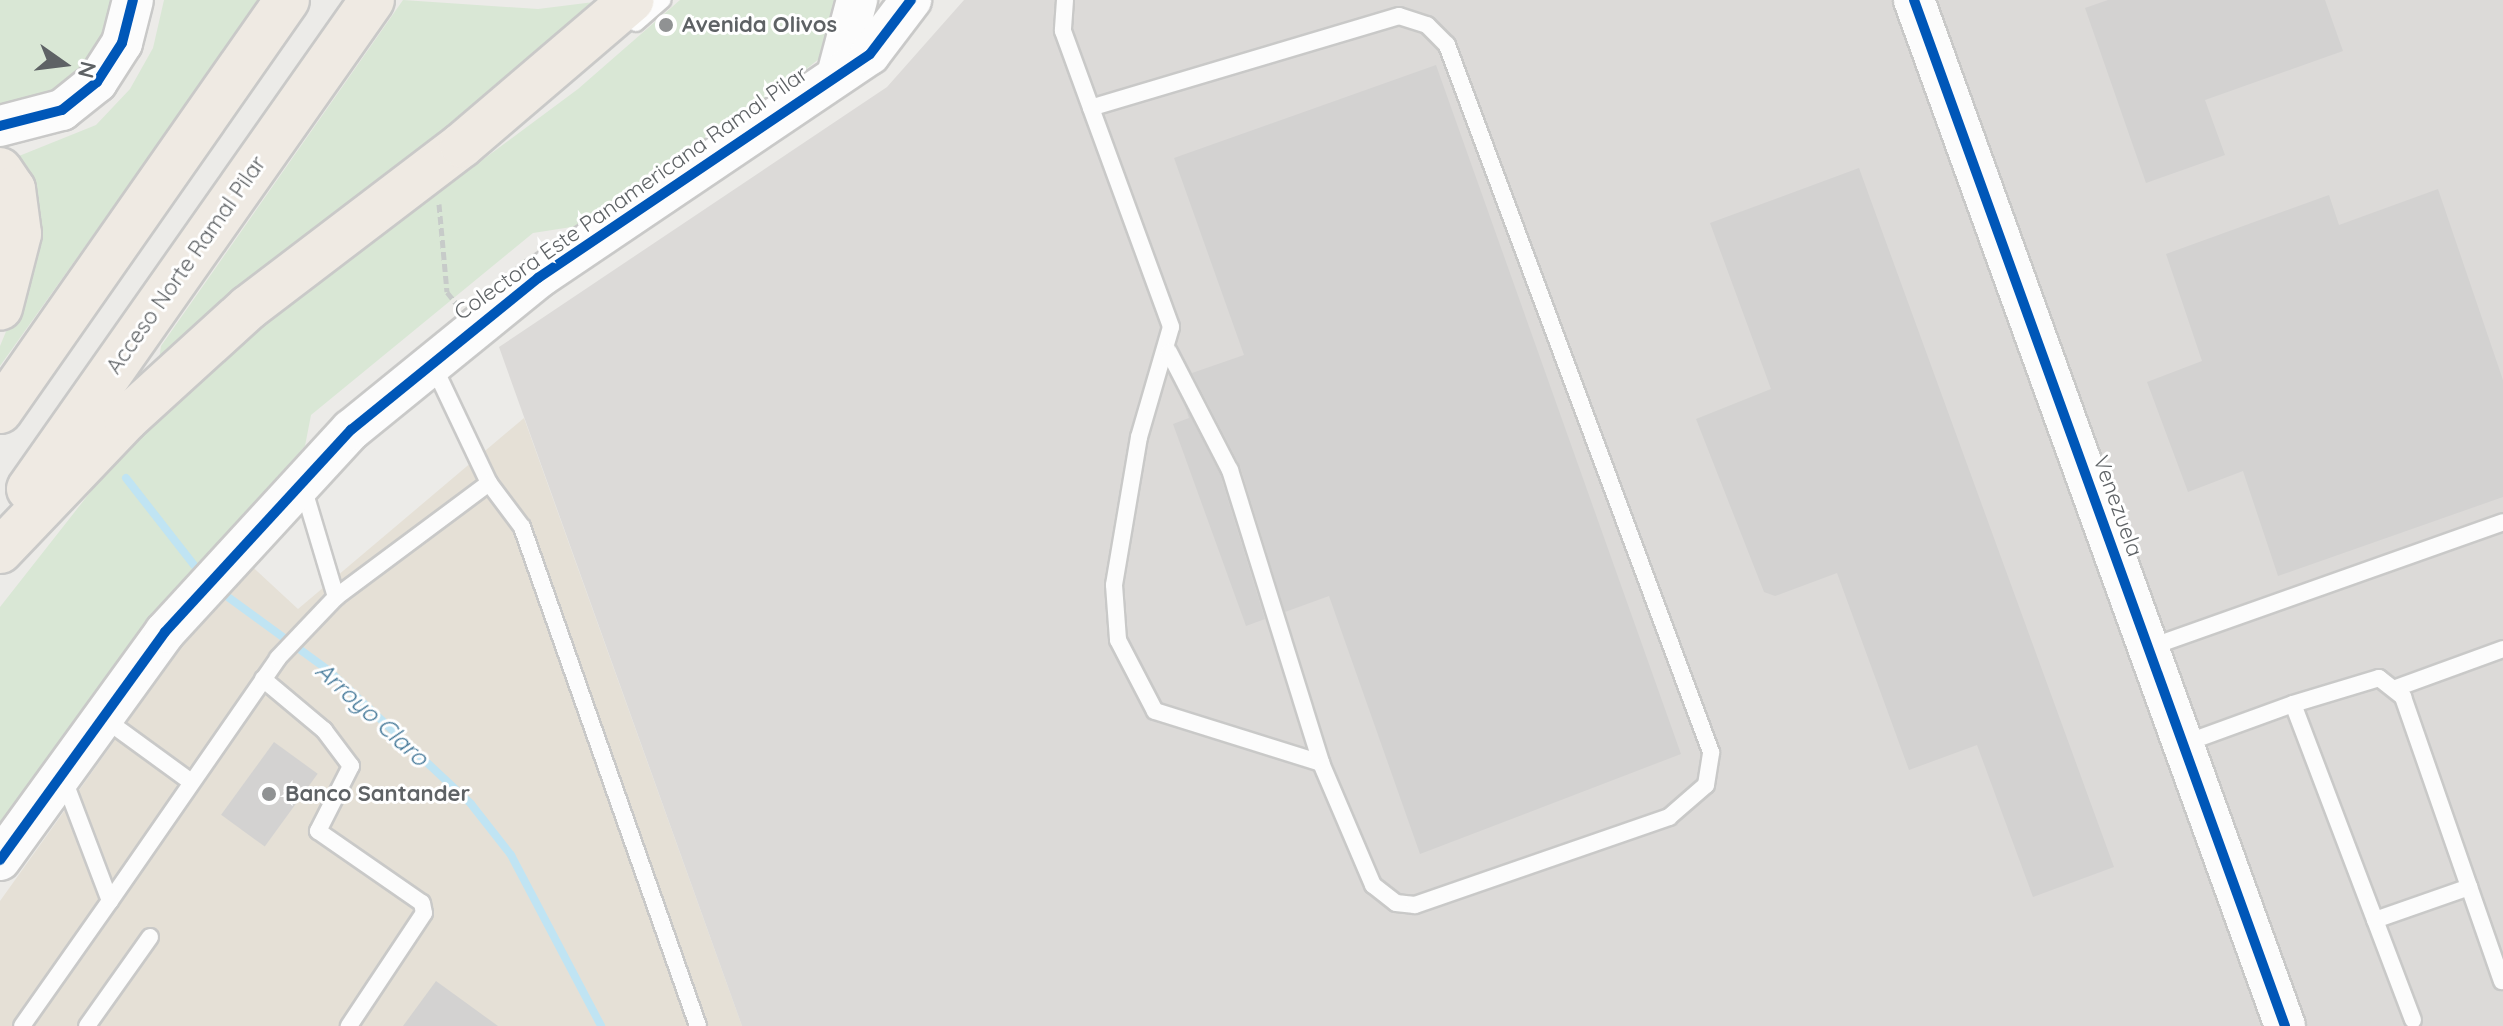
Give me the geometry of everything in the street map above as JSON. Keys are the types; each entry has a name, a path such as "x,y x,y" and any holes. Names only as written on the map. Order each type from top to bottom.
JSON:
{"highway":[{"path":"0,411 287,0"},
{"name":"Acceso Norte Ramal Pilar","path":"0,530 372,0"},
{"path":"0,551 126,419 248,308 512,101 625,19"},
{"path":"0,170 13,189 19,234 0,308"}],"street":[{"path":"0,126 62,110 97,82 122,43 133,0"},
{"name":"Colectora Este Panamericana Ramal Pilar","path":"837,75 857,0"},
{"name":"Colectora Este Panamericana Ramal Pilar","path":"0,860 165,632 245,538 301,482 474,324 887,41 911,0"},
{"name":"Venezuela","path":"1914,0 2285,1026"}],"lane":[{"path":"625,19 662,0"},
{"path":"1065,0 1063,31 1171,327 1169,352 1139,437 1114,585 1118,640 1155,711 1321,763"},
{"path":"1091,108 1399,16 1427,25 1447,45 1711,752 1706,785 1669,817 1415,905 1396,903 1373,885 1321,763 1230,470 1169,352"},
{"path":"512,101 573,79"},
{"path":"431,361 489,483 522,527 698,1026"},
{"path":"301,482 336,597"},
{"path":"22,1026 278,658 336,597 489,483"},
{"path":"2148,648 2503,522"},
{"path":"2396,688 2503,649"},
{"path":"2183,744 2293,704 2379,678 2396,688 2502,981"},
{"path":"263,679 324,730 351,766 318,831 422,903 424,913 349,1026"},
{"path":"2293,704 2413,1020"},
{"path":"102,717 191,782"},
{"path":"61,772 110,901"},
{"path":"2375,920 2469,887"},
{"path":"87,1026 150,937"}],"path":[{"path":"439,199 447,292 474,324"}],"shaded area":[{"path":"964,0 2503,0 2503,1026 742,1026 499,347 887,87"},
{"path":"524,418 742,1026 0,1026 0,901 244,559 298,609"}],"green space":[{"path":"0,0 118,0 115,27 77,88 0,117"},
{"path":"164,0 260,0 0,366 0,346 25,286 14,158 96,125 130,89 153,48"},
{"path":"403,0 538,9 610,0 158,367 161,346"},
{"path":"680,0 848,0 825,54 799,75 578,226 533,233 311,415 305,446 151,619 0,825 0,607 121,453 207,364 578,89"}],"building":[{"path":"2108,0 2325,0 2343,51 2205,100 2225,155 2146,183 2085,8"},
{"path":"1436,65 1681,754 1420,854 1329,596 1285,612 1240,466 1192,373 1244,355 1174,158"},
{"path":"1859,168 2114,867 2033,897 1977,745 1909,770 1837,573 1775,596 1764,592 1696,419 1771,389 1710,223"},
{"path":"2438,189 2503,380 2503,497 2278,576 2243,471 2188,492 2147,382 2202,361 2166,254 2329,195 2339,225"},
{"path":"1185,406 1220,474 1265,619 1246,626 1173,424 1189,418"},
{"name":"Banco Santander","path":"274,742 318,774 265,847 221,815"},
{"path":"436,981 498,1026 403,1026"}],"waterway":[{"name":"Arroyo Claro","path":"126,478 201,574"},
{"name":"Arroyo Claro","path":"217,589 328,670 471,804 511,855 601,1026"}],"cycle path":[{"path":"0,126 62,110 97,82 122,43 133,0"},
{"path":"0,860 165,632 351,430 538,278 870,54 911,0"},
{"path":"1914,0 2285,1026"}],"place":[{"name":"Avenida Olivos","path":"666,25"},
{"name":"Banco Santander","path":"269,794"}]}
